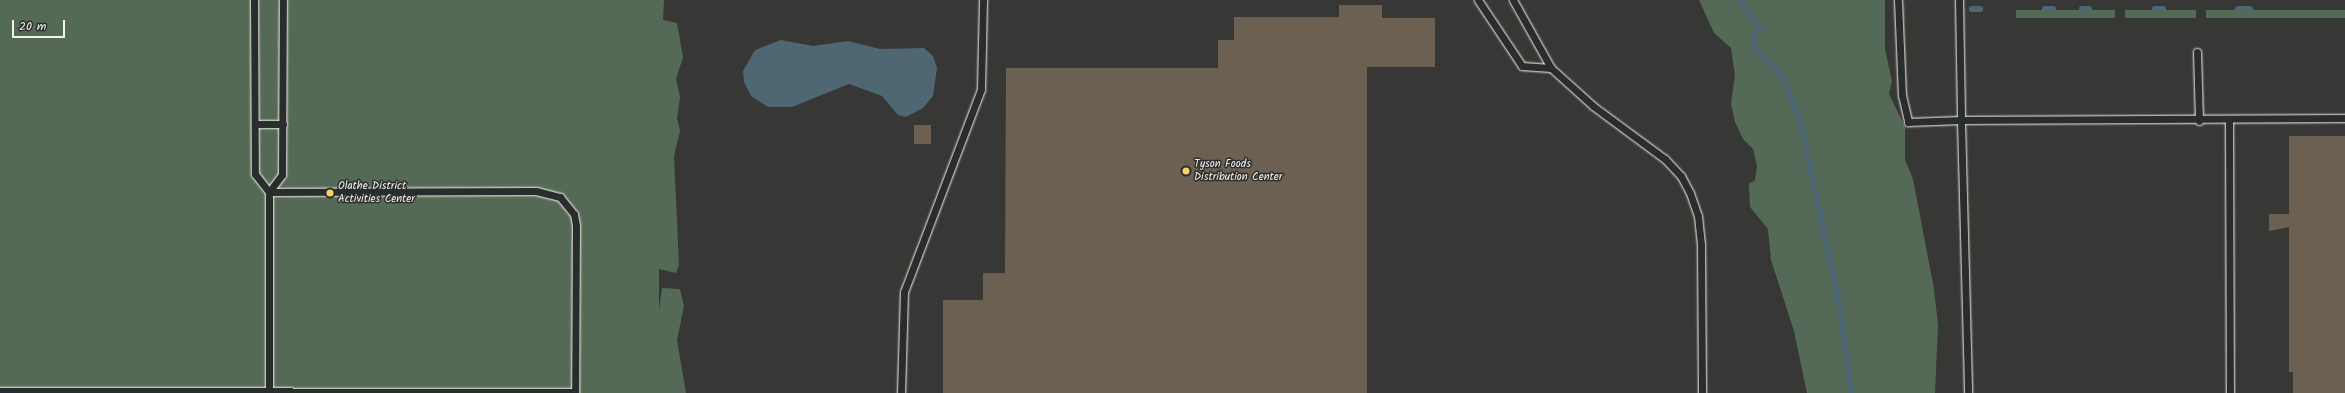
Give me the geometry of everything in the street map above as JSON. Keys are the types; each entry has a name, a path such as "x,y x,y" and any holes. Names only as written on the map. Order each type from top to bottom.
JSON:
{"lane":[{"path":"254,0 255,174 269,192"},
{"path":"269,392 269,192 282,175 283,0"},
{"path":"902,393 904,292 981,89 983,0"},
{"path":"1478,0 1522,66 1550,68"},
{"path":"1513,0 1550,68 1593,106 1665,158 1682,176 1698,216 1701,245 1702,393"},
{"path":"1898,0 1902,95 1908,122 1961,120 2199,121 2345,118"},
{"path":"1959,0 1968,393"},
{"path":"2197,52 2199,121"},
{"path":"2229,120 2230,393"},
{"path":"255,124 283,124"},
{"path":"0,392 575,393 576,226 572,209 560,197 536,191 269,192"}],"green space":[{"name":"Olathe District Activities Center","path":"0,0 664,0 663,20 677,23 683,57 676,79 680,97 677,118 680,131 674,156 679,265 676,273 659,269 659,310 662,288 680,289 684,306 677,340 686,393 0,393"},
{"path":"1699,0 1885,0 1885,49 1892,81 1889,94 1905,127 1905,160 1913,179 1934,289 1938,325 1935,393 1807,393 1794,331 1771,260 1768,229 1750,207 1749,184 1755,180 1757,166 1753,149 1743,139 1735,122 1731,104 1735,75 1731,48 1714,33"},
{"path":"2016,10 2115,10 2115,18 2016,18"},
{"path":"2125,10 2196,10 2196,18 2125,18"},
{"path":"2206,10 2345,10 2345,18 2206,18"}],"water":[{"path":"781,40 813,46 848,41 880,49 924,48 933,56 937,68 933,96 923,108 906,117 898,115 882,96 849,84 792,107 768,107 751,96 744,82 743,71 755,50"}],"building":[{"name":"Tyson Foods Distribution Center","path":"1339,5 1382,5 1382,18 1435,18 1435,67 1367,67 1367,393 943,393 943,300 983,300 983,273 1005,273 1006,68 1218,68 1218,40 1234,40 1234,17 1339,17"},
{"path":"914,125 931,125 931,144 914,144"},
{"path":"2289,136 2345,136 2345,393 2293,393 2293,372 2289,372 2289,227 2269,231 2269,214 2289,214"}],"waterway":[{"path":"1740,0 1760,29 1754,38 1755,49 1783,76 1801,121 1841,311 1852,393"},
{"path":"1972,9 1980,9"},
{"path":"2045,9 2053,9"},
{"path":"2082,9 2089,9"},
{"path":"2155,9 2163,9"},
{"path":"2238,9 2250,9"}],"place":[{"name":"Tyson Foods Distribution Center","path":"1186,171"},
{"name":"Olathe District Activities Center","path":"330,193"}]}
